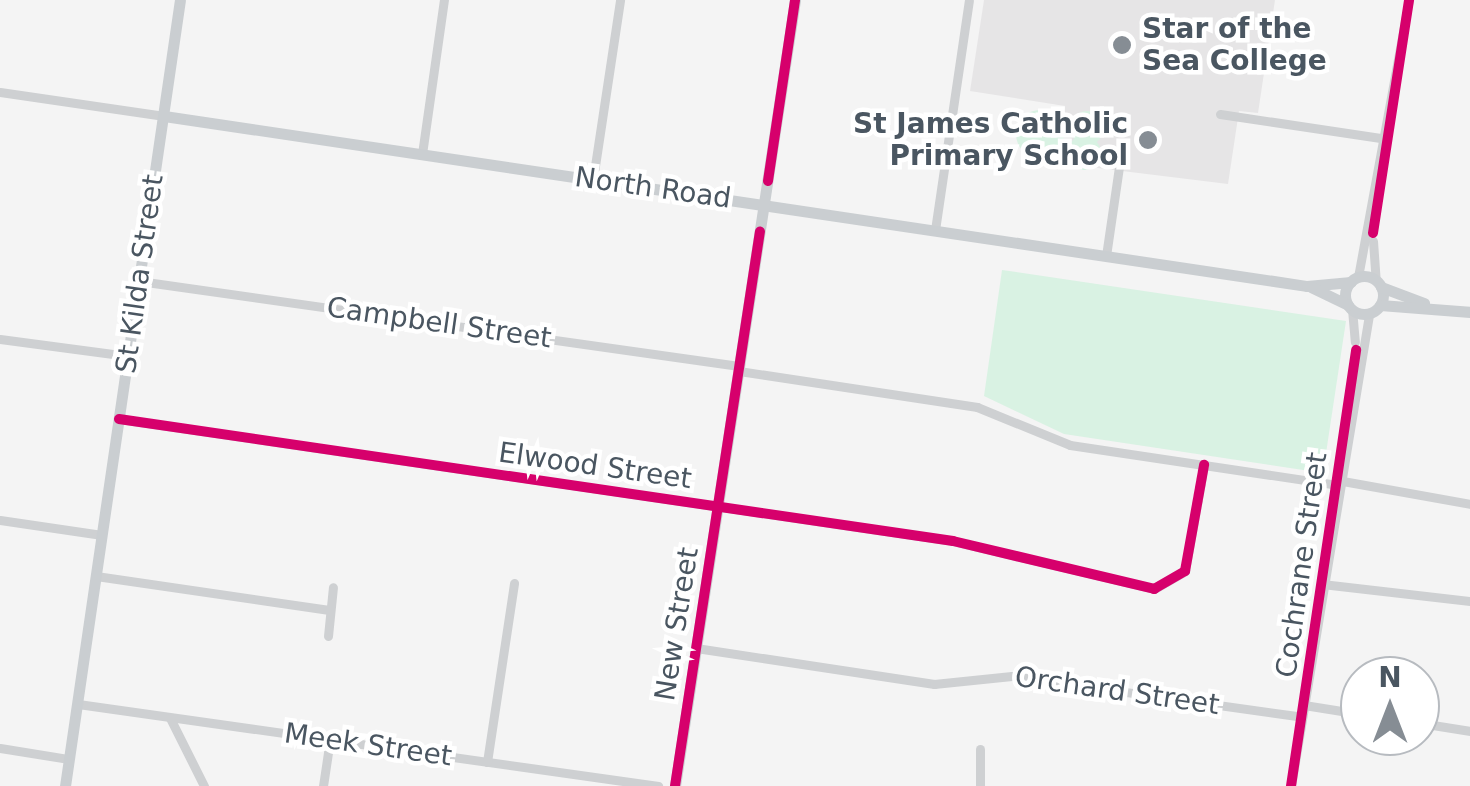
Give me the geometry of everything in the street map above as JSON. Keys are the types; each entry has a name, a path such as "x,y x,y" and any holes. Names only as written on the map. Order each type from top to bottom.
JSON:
{"main road":[{"name":"St Kilda Street","path":"65,786 180,0"},
{"name":"New Street","path":"675,786 796,0"},
{"name":"North Road","path":"164,116 1307,286 1355,279 1378,284"},
{"path":"1350,307 1355,279"},
{"path":"1433,306 1378,284 1374,309 1433,306 1470,312"},
{"name":"North Road","path":"1307,286 1350,307 1374,309"}],"street":[{"path":"422,154 444,0"},
{"path":"593,179 620,0"},
{"path":"934,230 969,0"},
{"path":"1355,279 1373,233 1407,3"},
{"name":"North Road","path":"0,92 164,116"},
{"path":"1220,114 1387,138"},
{"path":"1106,256 1119,167"},
{"path":"1373,233 1378,284"},
{"name":"Campbell Street","path":"139,280 977,408 1070,445 1470,504"},
{"name":"Cochrane Street","path":"1350,307 1356,350"},
{"name":"Cochrane Street","path":"1292,786 1356,350 1374,309"},
{"path":"0,339 128,356"},
{"name":"Elwood Street","path":"119,420 953,541 1074,576 1162,589 1185,571 1204,465"},
{"path":"0,520 102,535"},
{"path":"96,576 328,610"},
{"path":"487,762 514,583"},
{"path":"1322,584 1470,601"},
{"path":"328,636 333,587"},
{"name":"Orchard Street","path":"696,648 934,684 1012,676 1302,717"},
{"name":"Meek Street","path":"78,704 658,786"},
{"path":"1304,704 1340,710"},
{"path":"170,718 204,786"},
{"path":"1440,726 1470,731"},
{"path":"324,786 330,739"},
{"path":"0,748 69,759"},
{"path":"980,749 980,786"}],"shaded area":[{"name":"Star of the Sea College","path":"984,0 1275,0 1258,113 1239,111 1228,184 1057,163 1065,106 970,91"}],"green space":[{"path":"1040,110 1057,117 1064,134 1057,151 1040,158 1023,151 1016,134 1023,117"},
{"path":"1087,111 1099,116 1104,128 1099,140 1087,145 1075,140 1070,128 1075,116"},
{"path":"1084,136 1096,141 1101,153 1096,165 1084,170 1072,165 1067,153 1072,141"},
{"path":"1002,270 1346,321 1323,473 1064,434 984,396"}],"cycle path":[{"path":"768,181 795,0"},
{"path":"1373,233 1409,0"},
{"path":"675,786 760,231"},
{"path":"1291,786 1356,350"},
{"path":"119,419 953,541 1154,589 1185,571 1204,465"}],"place":[{"name":"Star of the Sea College","path":"1122,45"},
{"name":"St James Catholic Primary School","path":"1148,140"}]}
